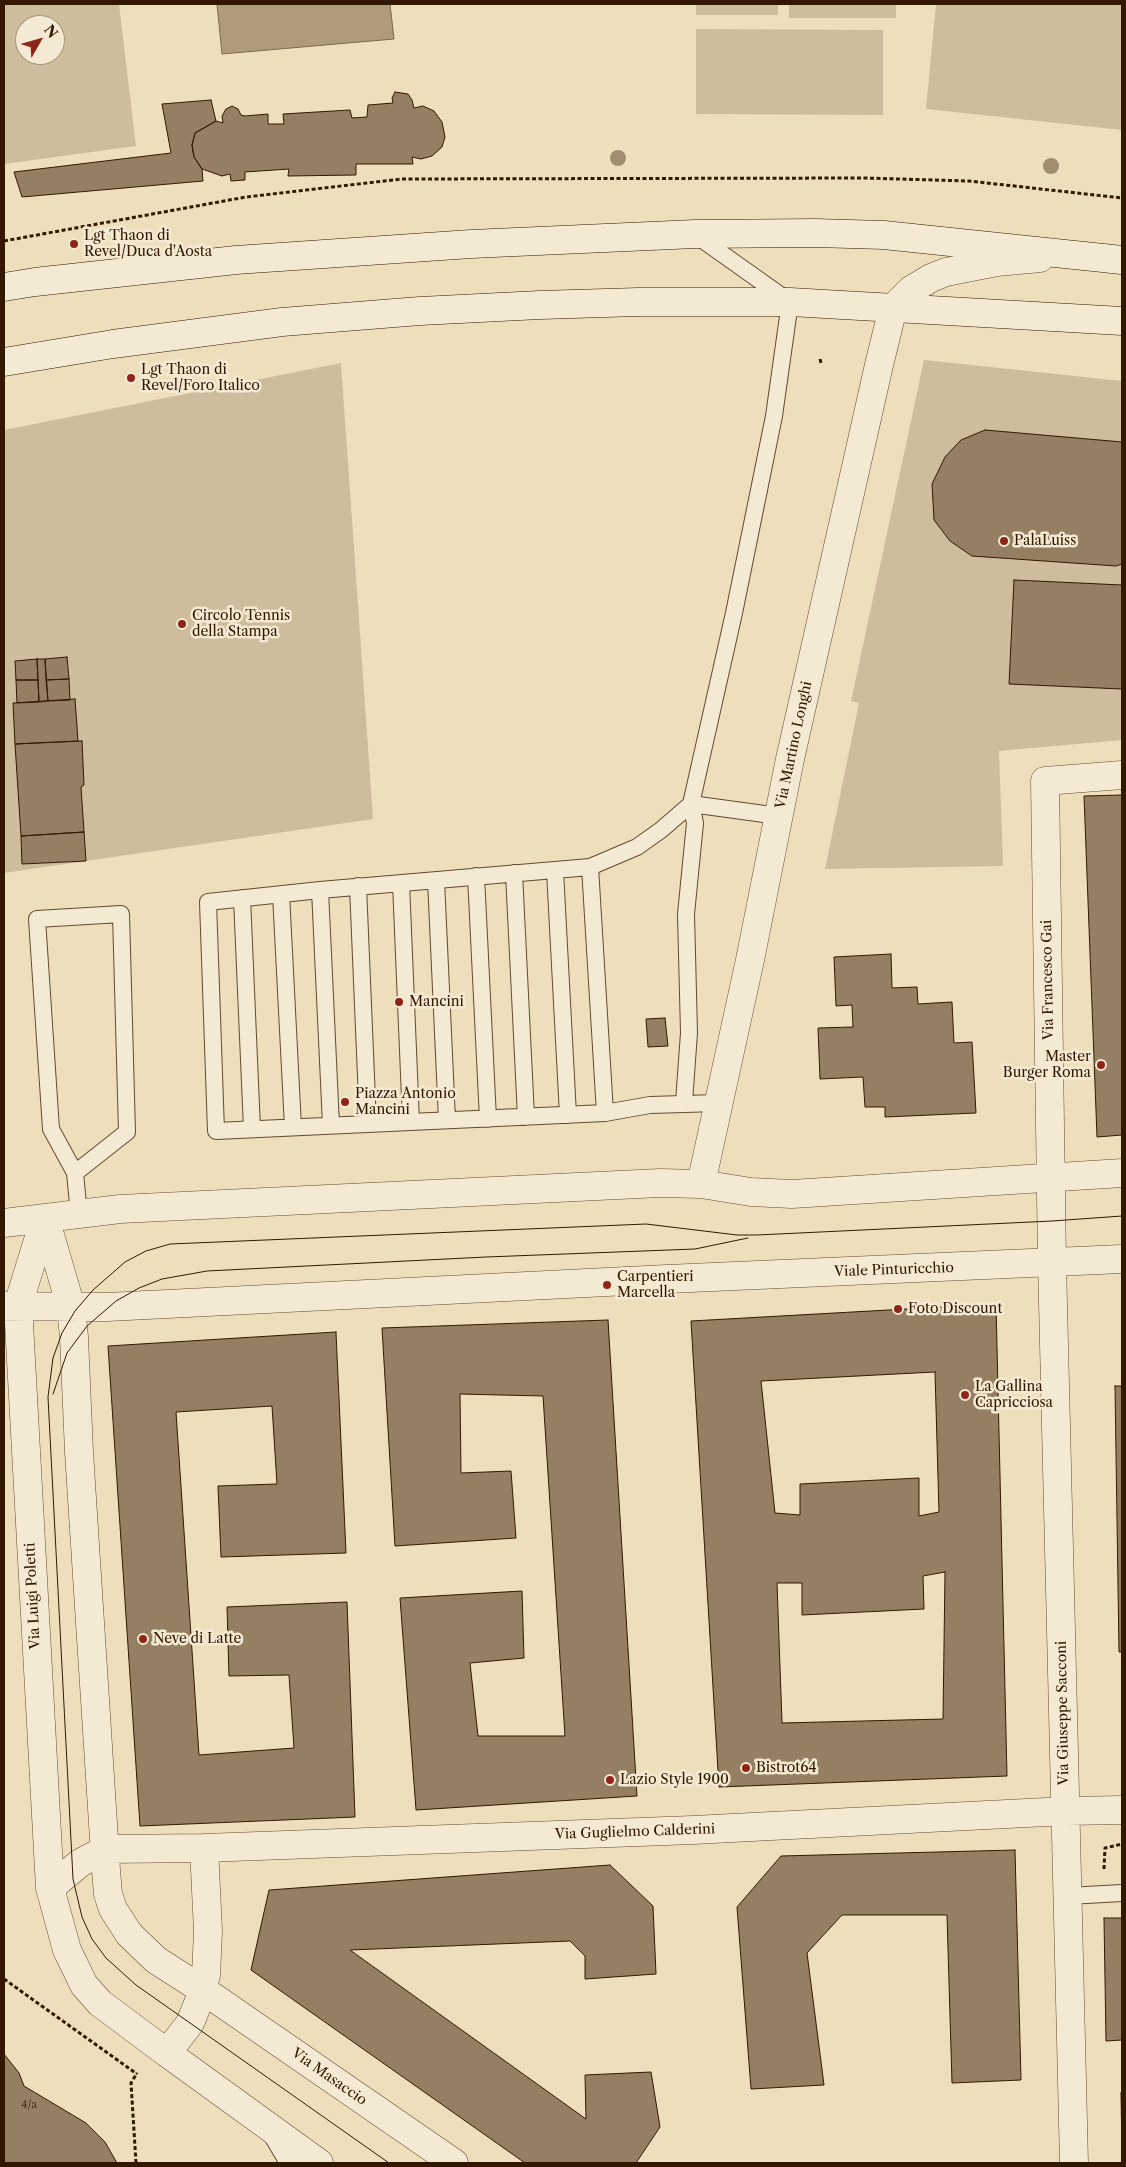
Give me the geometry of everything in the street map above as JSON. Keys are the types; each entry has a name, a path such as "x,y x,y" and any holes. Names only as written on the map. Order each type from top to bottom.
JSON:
{"street":[{"path":"4,288 35,282 236,260 471,244 695,234 815,233 884,235 1122,260"},
{"path":"893,308 910,290 946,272 997,262 1081,255"},
{"path":"4,362 185,334 368,315 540,305 658,302 790,302 1122,321"},
{"name":"Via Martino Longhi","path":"700,1184 878,365 893,308"},
{"name":"Via Francesco Gai","path":"1052,1262 1045,781 1122,774"},
{"path":"4,1223 129,1208 660,1183 700,1184 751,1192 792,1194 1122,1173"},
{"path":"45,1218 11,1305 71,1307"},
{"path":"45,1218 71,1307 75,1350 78,1452 106,1850 80,1863 50,1888"},
{"name":"Viale Pinturicchio","path":"71,1307 108,1307 666,1279 1122,1259"},
{"name":"Via Giuseppe Sacconi","path":"1052,1262 1074,2163"},
{"name":"Via Luigi Poletti","path":"11,1305 50,1888 67,1950 84,1985 100,2003 167,2053"},
{"name":"Via Guglielmo Calderini","path":"106,1850 693,1830 1066,1811 1122,1810"},
{"path":"204,1848 208,1948 203,1990 190,2023 167,2053 319,2163"},
{"name":"Via Masaccio","path":"106,1850 108,1894 112,1909 121,1923 147,1953 454,2163"}],"lane":[{"path":"684,1102 689,1033 686,914 695,823 692,804 734,613 774,416 790,302 695,234"},
{"path":"718,1103 650,1104 605,1113 216,1131 208,902 358,886 590,867 637,847 662,830 692,804 779,816"},
{"path":"590,867 605,1113"},
{"path":"556,871 568,1115"},
{"path":"514,873 526,1117"},
{"path":"476,876 488,1119"},
{"path":"436,880 447,1120"},
{"path":"401,883 411,1122"},
{"path":"358,886 368,1124"},
{"path":"320,890 331,1125"},
{"path":"281,894 293,1127"},
{"path":"242,898 252,1128"},
{"path":"75,1173 126,1132 121,914 37,919 51,1129 75,1173 78,1214"},
{"path":"1068,1896 1122,1893"},
{"path":"265,2125 288,2163"}],"path":[{"path":"782,178 782,183"},
{"path":"4,242 246,197 401,179 864,178 969,181 1122,198"},
{"path":"820,359 821,364"},
{"path":"4,1979 137,2074"},
{"path":"136,2163 131,2083 142,2064 167,2053"}],"shaded area":[{"path":"4,4 119,4 136,146 4,164"},
{"path":"217,4 390,4 394,39 222,54"},
{"path":"696,4 778,4 778,15 696,15"},
{"path":"789,4 896,4 896,18 789,18"},
{"path":"936,4 1122,4 1122,130 926,109"},
{"path":"696,29 883,30 883,115 696,114"},
{"name":"PalaLuiss","path":"924,360 1122,381 1122,740 999,751 1003,866 825,869 859,703 851,701"},
{"name":"Circolo Tennis della Stampa","path":"341,363 373,819 4,873 4,430"}],"building":[{"path":"395,92 408,94 414,108 423,106 434,111 442,122 445,137 442,147 432,156 421,159 412,157 413,164 356,164 356,175 288,176 289,169 245,172 245,180 231,181 230,174 222,176 202,169 194,157 192,145 195,133 216,121 223,123 222,116 226,109 232,106 238,109 241,115 245,116 268,114 268,124 284,124 283,114 350,110 352,118 367,117 368,105 393,103 392,98"},
{"path":"211,100 216,121 195,133 192,145 194,157 202,169 203,181 22,197 14,172 171,153 162,104"},
{"path":"985,430 1122,442 1122,564 1116,566 972,556 950,541 934,520 932,484 945,457 961,440"},
{"path":"1014,580 1122,585 1122,689 1009,684"},
{"path":"67,657 69,679 46,680 45,659"},
{"path":"37,659 45,659 48,701 39,702"},
{"path":"37,659 38,680 16,680 15,661"},
{"path":"69,679 70,700 48,701 46,680"},
{"path":"16,680 38,680 39,702 17,703"},
{"path":"75,699 78,741 15,744 13,703"},
{"path":"82,741 84,785 81,787 84,832 21,836 15,744"},
{"path":"1122,795 1122,1135 1097,1137 1084,796"},
{"path":"84,832 86,861 22,864 21,836"},
{"path":"891,954 892,988 917,987 918,1004 952,1002 954,1043 972,1042 976,1113 885,1117 885,1107 865,1107 863,1077 820,1079 818,1028 853,1027 852,1005 836,1006 834,957"},
{"path":"665,1018 668,1046 648,1047 646,1019"},
{"path":"996,1304 1007,1776 719,1787 691,1321","holes":["935,1372 939,1512 919,1516 919,1478 800,1484 800,1515 775,1513 761,1381","945,1572 943,1719 782,1723 777,1583 802,1583 802,1615 924,1609 923,1576"]},
{"path":"608,1320 637,1796 416,1810 400,1598 522,1591 524,1658 470,1663 478,1736 565,1736 543,1396 460,1394 461,1473 511,1471 516,1538 395,1546 382,1328"},
{"path":"336,1332 346,1553 221,1557 218,1486 277,1484 272,1406 176,1412 199,1755 294,1748 289,1675 229,1676 227,1607 347,1602 355,1817 140,1826 108,1346"},
{"path":"1115,1386 1122,1386 1122,1652 1119,1652"},
{"path":"1015,1850 1021,2080 952,2083 947,1915 842,1915 807,1953 824,2085 751,2089 737,1907 781,1856"},
{"path":"610,1865 653,1906 656,1974 585,1979 585,1956 570,1941 350,1950 586,2119 585,2075 651,2072 660,2127 636,2163 525,2163 251,1970 269,1890"},
{"path":"1104,1918 1122,1918 1122,2040 1106,2041"},
{"path":"4,2054 19,2073 24,2086 86,2123 105,2142 117,2163 4,2163"},
{"path":"1121,2093 1122,2093 1122,2155"}],"tram line":[{"path":"389,2163 136,1985 106,1958 92,1939 82,1917 73,1879 48,1397 53,1358 62,1333 75,1311 93,1290 125,1262 146,1251 170,1244 646,1224 737,1235 757,1235 1122,1216"},
{"path":"53,1394 67,1353 87,1326 116,1301 139,1288 162,1279 207,1271 695,1249 748,1238"}],"place":[{"name":"Lgt Thaon di Revel/Duca d'Aosta","path":"74,244"},
{"name":"Lgt Thaon di Revel/Foro Italico","path":"131,378"},
{"name":"PalaLuiss","path":"1004,541"},
{"name":"Circolo Tennis della Stampa","path":"182,624"},
{"name":"Mancini","path":"399,1002"},
{"name":"Master Burger Roma","path":"1101,1065"},
{"name":"Piazza Antonio Mancini","path":"345,1102"},
{"name":"Carpentieri Marcella","path":"607,1285"},
{"name":"Foto Discount","path":"898,1309"},
{"name":"La Gallina Capricciosa","path":"965,1395"},
{"name":"Neve di Latte","path":"143,1639"},
{"name":"Bistrot64","path":"746,1768"},
{"name":"Lazio Style 1900","path":"610,1780"}]}
